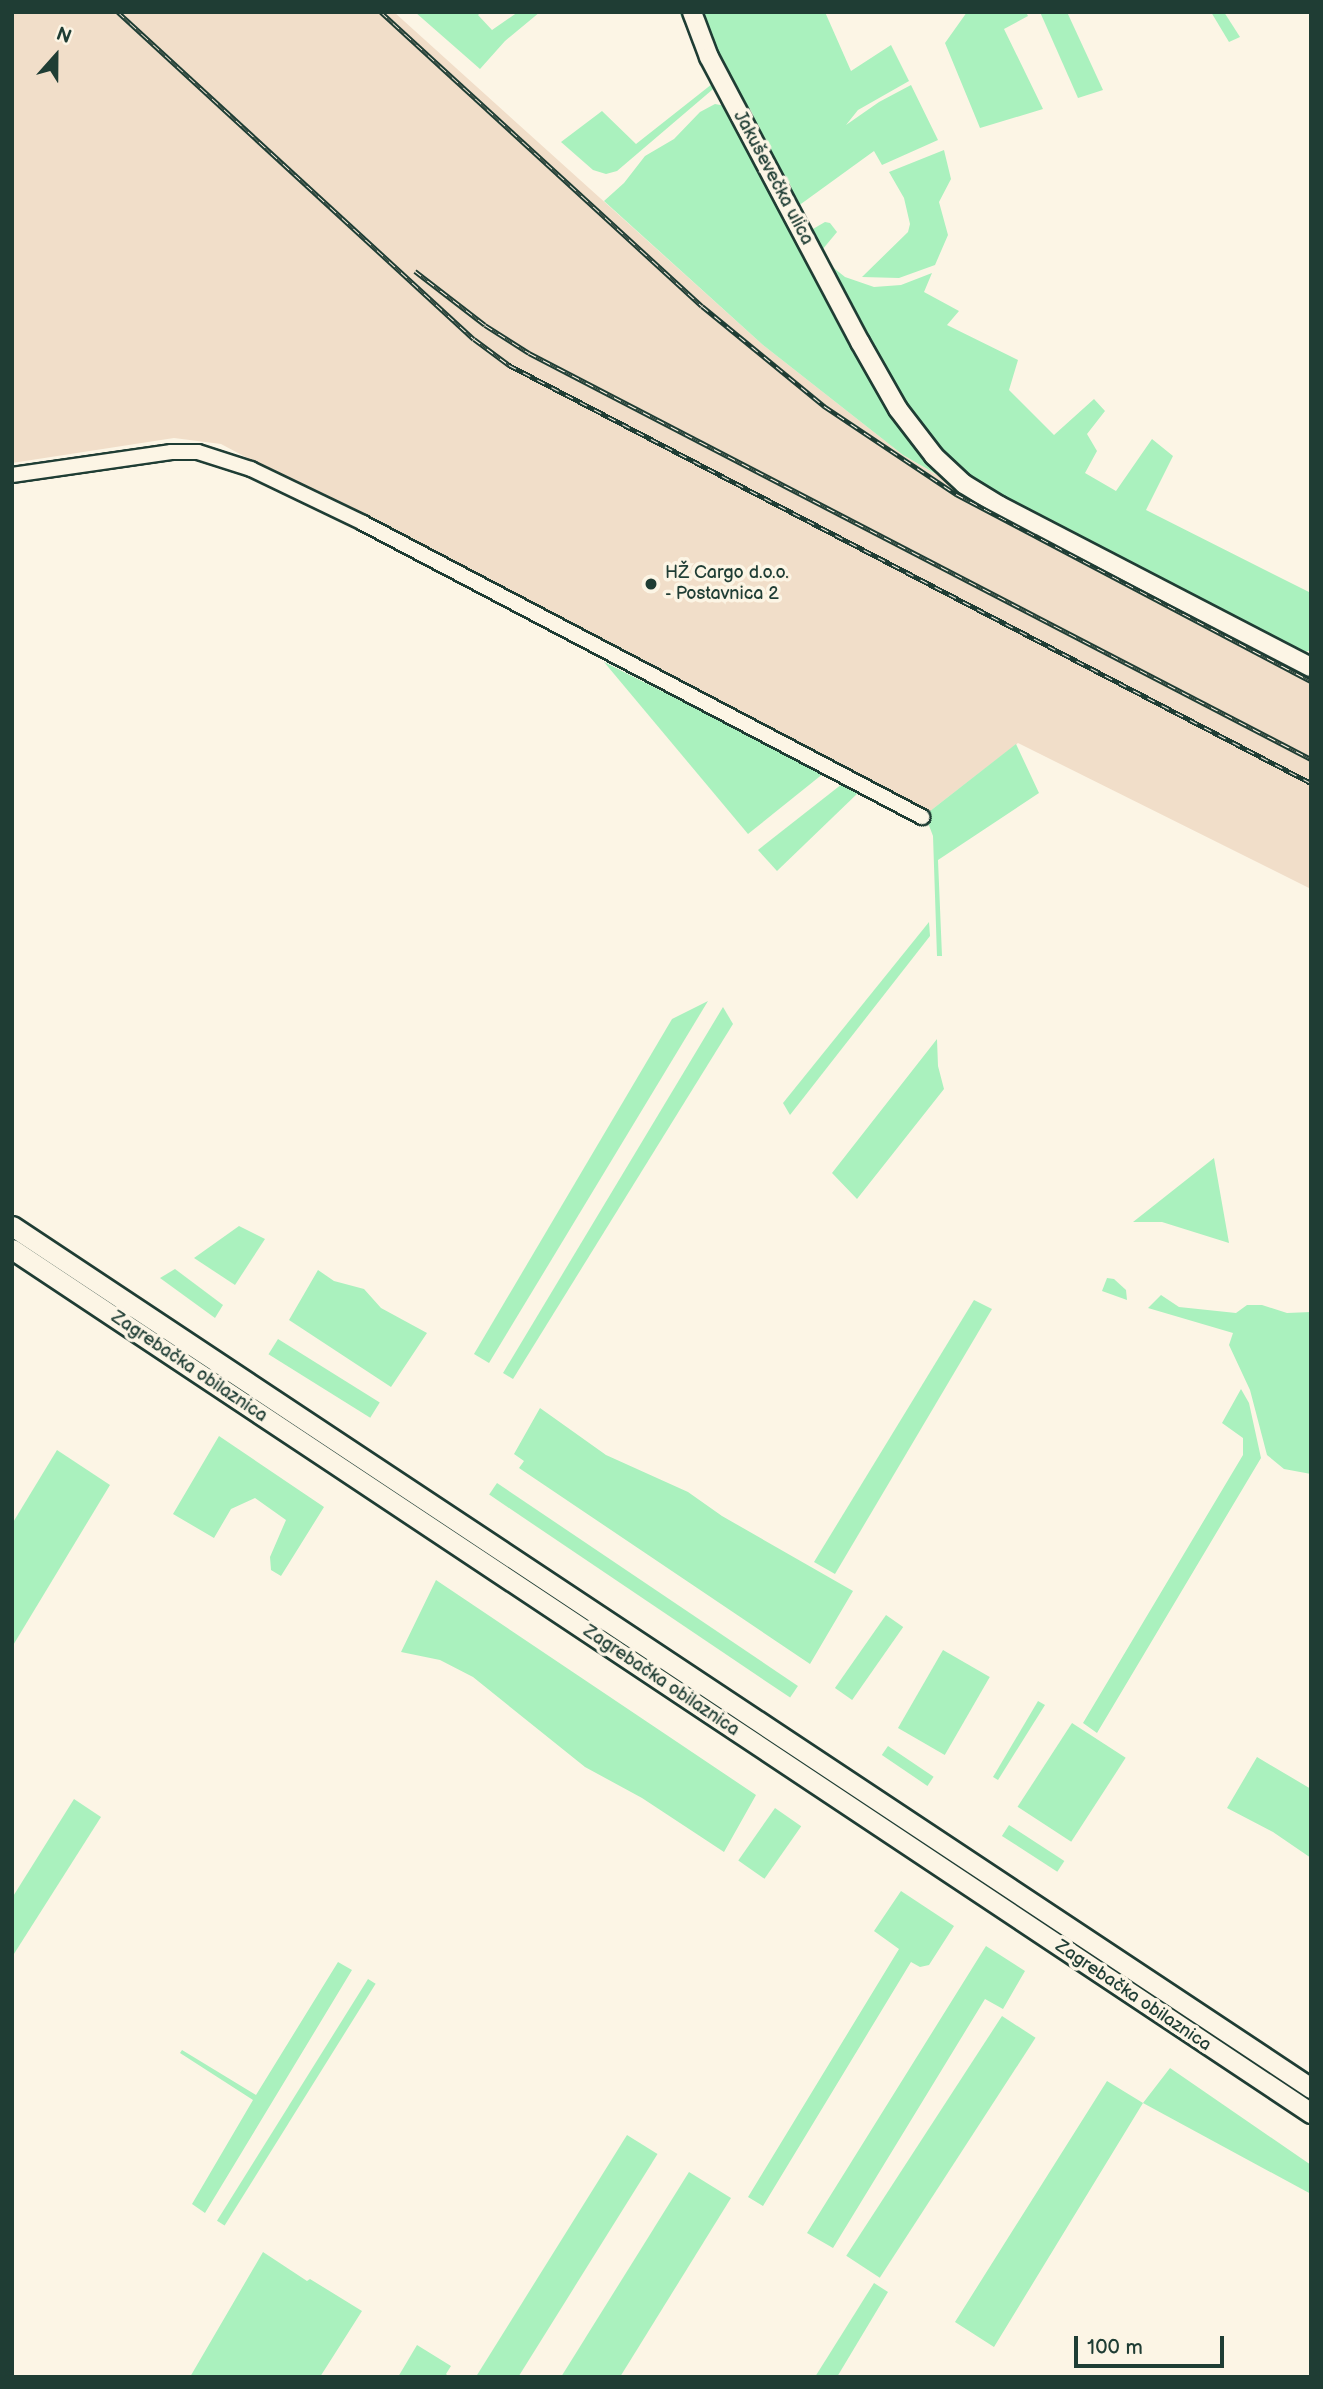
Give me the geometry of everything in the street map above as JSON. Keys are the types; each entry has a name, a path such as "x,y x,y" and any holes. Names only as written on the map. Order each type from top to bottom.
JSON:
{"highway":[{"name":"Zagrebačka obilaznica","path":"12,1226 1311,2088"},
{"name":"Zagrebačka obilaznica","path":"12,1249 1311,2113"}],"main road":[{"name":"Jakuševečka ulica","path":"692,12 709,57 860,342 912,431 964,484 1038,527 1311,667"}],"street":[{"path":"12,475 171,452 198,453 251,469 363,523 922,817"}],"shaded area":[{"path":"12,12 394,12 763,345 903,455 1018,522 1311,671 1311,889 1018,743 925,815 221,444 174,438 12,463"}],"green space":[{"path":"415,12 481,12 478,15 492,30 518,12 540,12 505,41 480,69"},
{"path":"679,12 688,12 719,84 617,171 606,174 593,170 561,142 602,111 636,144 712,84"},
{"path":"697,12 825,12 851,71 891,45 909,81 858,110 846,125 879,102 911,85 938,140 882,165 874,151 794,209 729,86"},
{"path":"967,12 1026,12 1028,16 1004,29 1043,109 980,128 945,43"},
{"path":"1040,12 1067,12 1103,90 1078,98"},
{"path":"1211,12 1224,12 1240,37 1229,42"},
{"path":"715,104 731,107 866,361 983,501 903,455 763,345 604,201 624,183 645,156 674,139 700,112"},
{"path":"944,150 951,179 939,202 948,235 935,265 899,278 862,277 908,232 910,224 904,198 889,172"},
{"path":"825,222 830,223 837,232 822,250 806,233"},
{"path":"820,257 845,277 874,287 901,285 932,273 924,292 959,311 947,325 1018,360 1009,390 1054,435 1094,399 1105,411 1087,434 1097,451 1085,473 1116,491 1152,439 1173,456 1146,510 1311,593 1311,650 1297,655 982,491 918,430"},
{"path":"604,662 824,773 748,834"},
{"path":"1016,744 1039,793 938,860 942,956 937,956 933,836 925,815"},
{"path":"842,784 859,792 777,871 758,850"},
{"path":"929,922 930,936 790,1115 783,1103"},
{"path":"708,1001 489,1363 474,1354 672,1019"},
{"path":"723,1007 733,1024 513,1379 503,1373"},
{"path":"937,1039 938,1066 944,1089 857,1199 832,1173"},
{"path":"1214,1158 1229,1243 1162,1222 1133,1222"},
{"path":"239,1226 265,1239 235,1285 194,1258"},
{"path":"175,1269 223,1305 215,1318 160,1278"},
{"path":"318,1270 334,1281 364,1289 381,1308 427,1333 391,1387 289,1320"},
{"path":"1107,1278 1114,1279 1126,1290 1127,1300 1102,1291"},
{"path":"1161,1295 1179,1307 1236,1313 1247,1305 1262,1305 1287,1313 1311,1312 1311,1474 1284,1469 1267,1455 1250,1390 1229,1345 1233,1333 1148,1308"},
{"path":"974,1300 992,1309 835,1574 814,1562"},
{"path":"278,1339 380,1403 370,1418 268,1354"},
{"path":"1241,1389 1249,1403 1261,1458 1097,1733 1083,1723 1243,1455 1243,1438 1222,1423"},
{"path":"540,1408 606,1455 688,1492 722,1516 853,1591 810,1664 519,1468 524,1461 514,1454"},
{"path":"219,1436 324,1507 281,1576 271,1570 270,1557 286,1520 255,1498 231,1509 214,1538 173,1514"},
{"path":"57,1450 110,1485 12,1647 12,1524"},
{"path":"497,1483 798,1686 790,1698 489,1495"},
{"path":"436,1580 756,1795 724,1852 642,1798 585,1767 473,1677 440,1660 401,1652"},
{"path":"886,1615 903,1627 852,1700 835,1688"},
{"path":"943,1650 990,1677 945,1755 898,1728"},
{"path":"1038,1701 1045,1705 998,1780 993,1777"},
{"path":"1072,1723 1126,1758 1071,1842 1018,1807"},
{"path":"888,1746 934,1777 927,1786 882,1755"},
{"path":"1257,1757 1311,1789 1311,1858 1273,1832 1227,1808"},
{"path":"74,1799 101,1817 12,1957 12,1898"},
{"path":"775,1808 801,1826 765,1879 738,1860"},
{"path":"1009,1825 1064,1861 1057,1872 1002,1836"},
{"path":"901,1891 954,1926 929,1965 920,1967 911,1962 763,2206 748,2197 899,1949 874,1931"},
{"path":"986,1946 1025,1971 1003,2009 985,1999 833,2248 807,2233"},
{"path":"338,1962 352,1970 205,2213 192,2204 253,2100 180,2053 182,2050 256,2095"},
{"path":"368,1979 376,1984 225,2225 217,2221"},
{"path":"1002,2016 1036,2038 880,2278 846,2256"},
{"path":"1170,2068 1311,2165 1311,2194 1143,2103"},
{"path":"1107,2081 1143,2103 994,2347 955,2322"},
{"path":"627,2135 658,2154 518,2377 476,2377"},
{"path":"689,2172 731,2198 620,2377 561,2377"},
{"path":"263,2252 307,2281 310,2279 362,2311 320,2377 190,2377"},
{"path":"874,2283 888,2292 837,2377 815,2377"},
{"path":"417,2345 451,2366 446,2374 449,2377 398,2377"}],"railway":[{"path":"118,12 474,339 509,365 1311,783"},
{"path":"381,12 702,306 824,406 956,494 1311,681"},
{"path":"415,271 485,325 529,353 1311,759"}],"place":[{"name":"HŽ Cargo d.o.o. - Postavnica 2","path":"651,584"}]}
